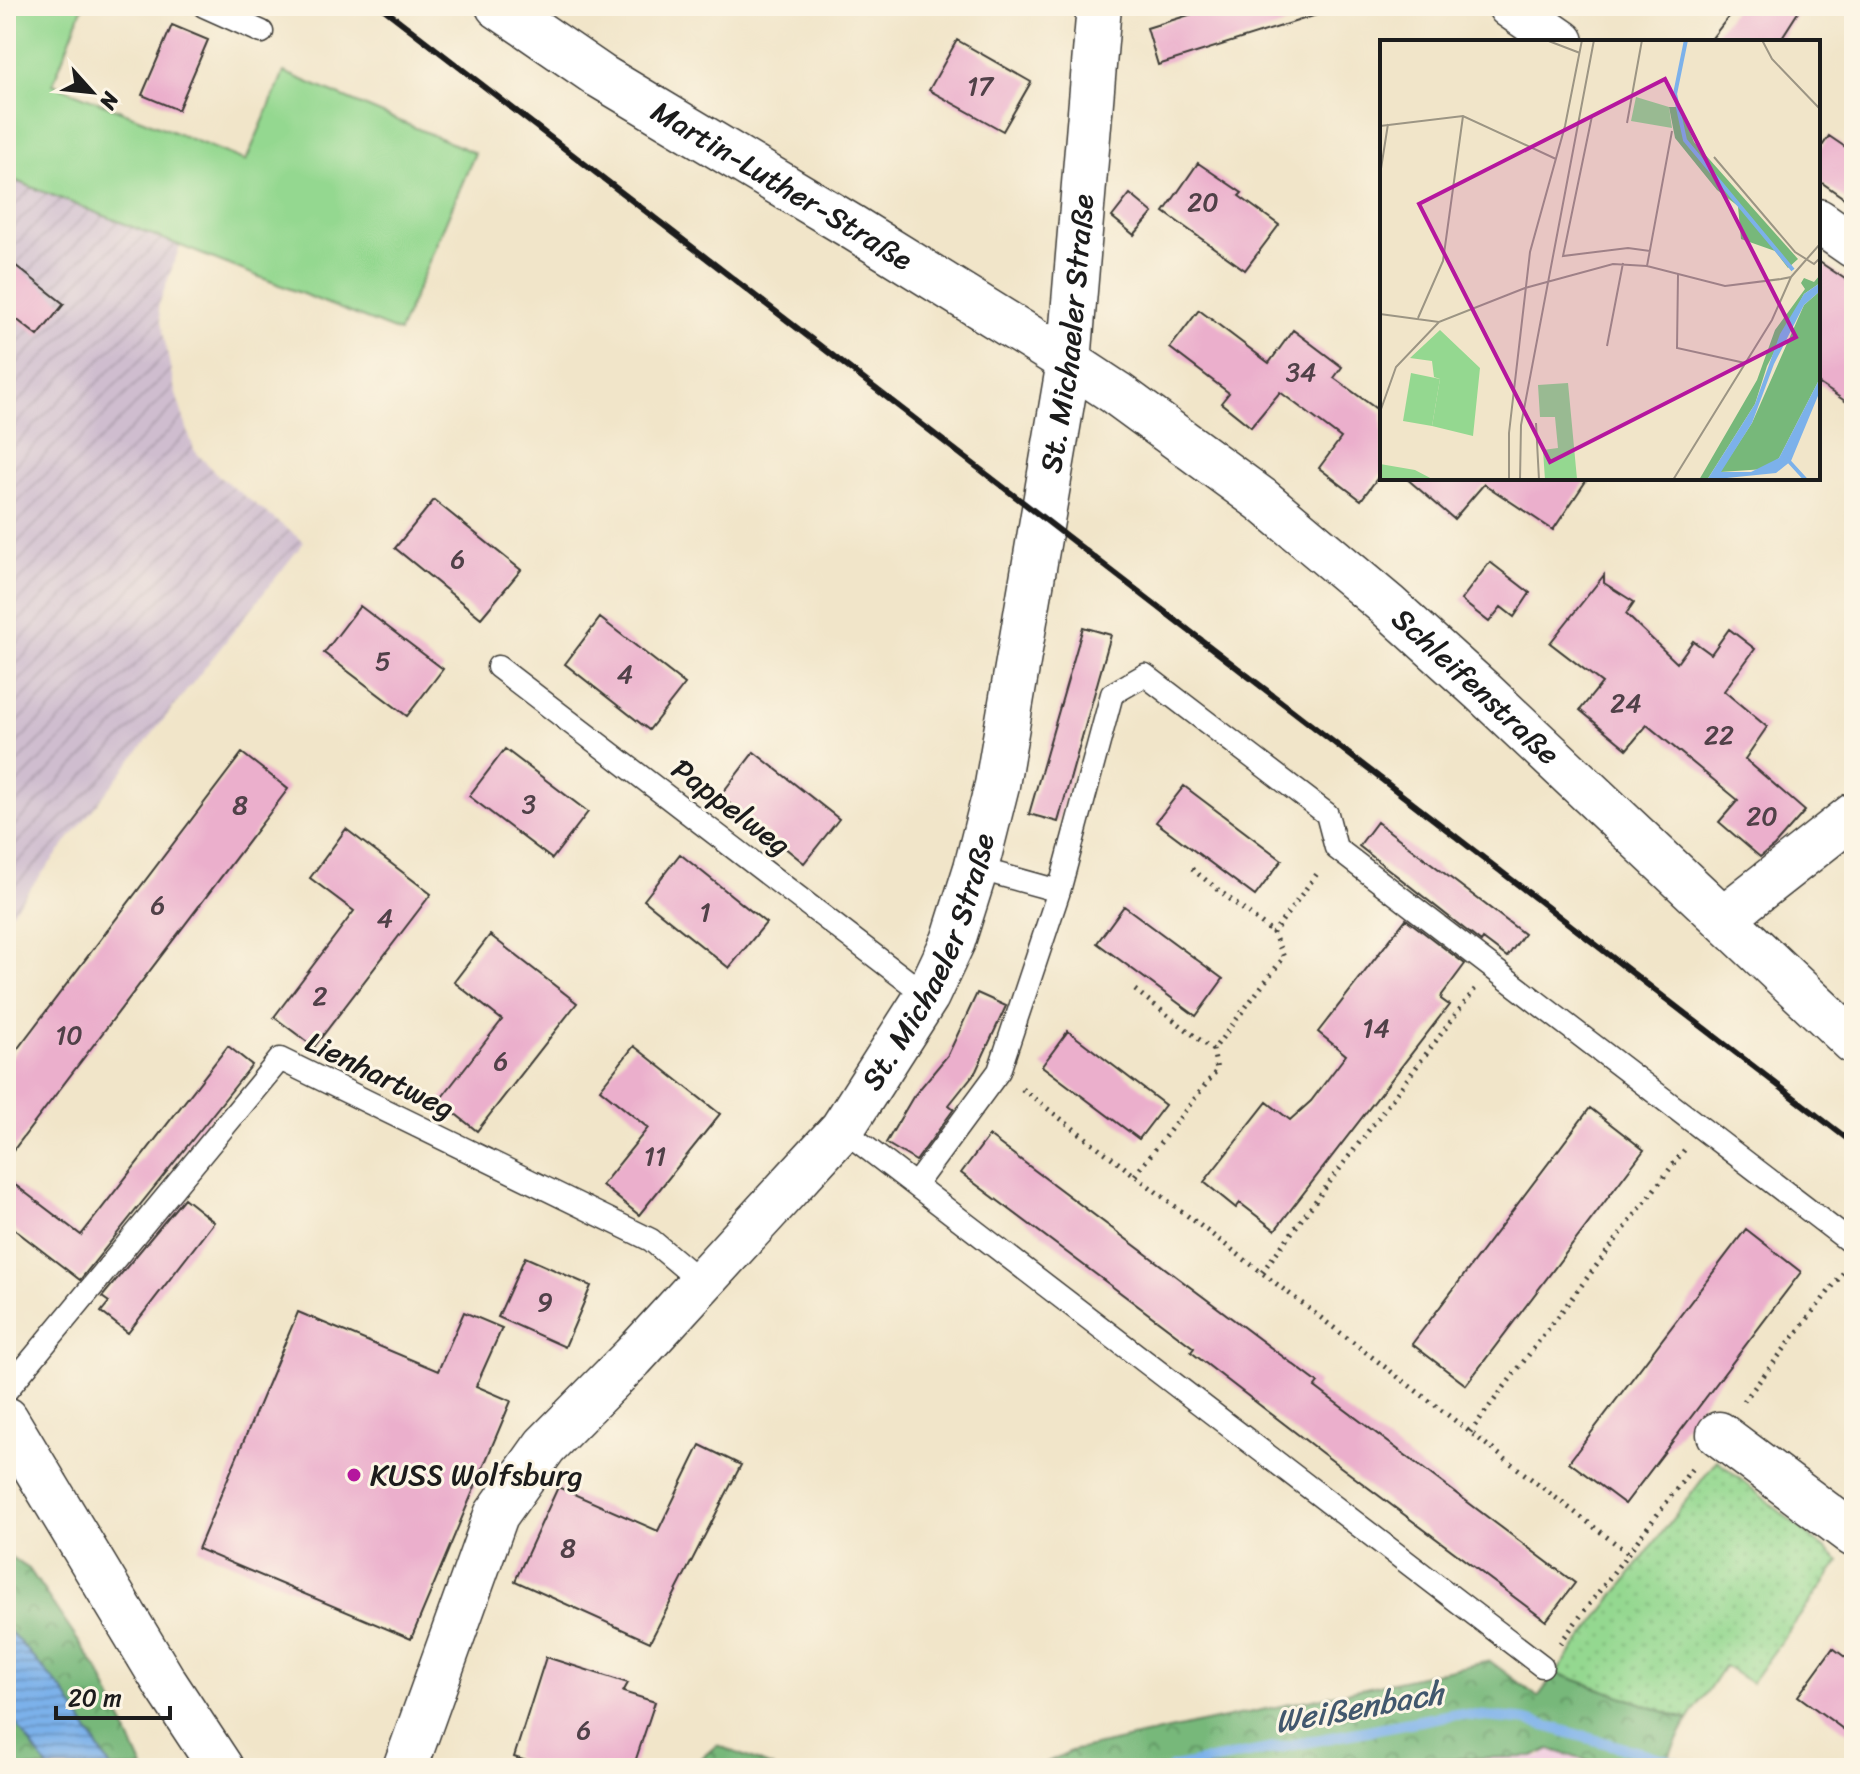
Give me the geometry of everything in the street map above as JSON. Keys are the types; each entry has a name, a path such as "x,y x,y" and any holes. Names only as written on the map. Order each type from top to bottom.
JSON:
{"main road":[{"name":"Martin-Luther-Straße","path":"498,6 600,76 1069,362"},
{"name":"St. Michaeler Straße","path":"405,1768 496,1515 545,1446 842,1129 927,996 953,941 997,785 1069,362 1099,6"},
{"path":"1510,6 1559,40"},
{"path":"1820,222 1854,246"},
{"name":"Schleifenstraße","path":"1069,362 1262,500 1387,605 1854,1042"},
{"path":"1723,918 1854,815"},
{"path":"6,1419 165,1683 221,1768"},
{"path":"1719,1434 1854,1535"}],"lane":[{"path":"204,6 262,32"},
{"name":"Pappelweg","path":"498,667 927,996"},
{"path":"915,1185 999,1071 1059,891 1112,694 1145,675 1327,814 1336,848 1854,1245"},
{"path":"976,868 1059,891"},
{"name":"Lienhartweg","path":"6,1391 280,1059 651,1240 701,1282"},
{"path":"842,1129 1542,1666"}],"path":[{"path":"1273,933 1336,848"},
{"path":"1192,869 1273,933 1284,957 1213,1050"},
{"path":"1262,1272 1491,967"},
{"path":"1135,990 1213,1050 1217,1070 1135,1175"},
{"path":"999,1071 1628,1553"},
{"path":"1470,1432 1701,1128"}],"shaded area":[{"path":"6,177 180,246 158,307 175,391 194,450 216,474 304,542 6,919"},
{"path":"1549,1749 1610,1768 1380,1768 1412,1759 1540,1757"}],"green space":[{"path":"6,6 83,6 53,84 246,161 284,72 475,153 399,332 6,177"},
{"path":"1717,1460 1840,1561 1751,1683 1724,1666 1688,1720 1556,1673"},
{"path":"6,1554 29,1569 100,1673 143,1768 111,1768 64,1692 6,1627"},
{"path":"1490,1661 1538,1697 1556,1673 1688,1720 1662,1768 1610,1768 1549,1749 1534,1757 1412,1759 1380,1768 1035,1768 1071,1751"},
{"path":"6,1710 48,1768 6,1768"},
{"path":"717,1745 774,1768 690,1768"}],"water":[{"path":"6,1627 64,1692 111,1768 48,1768 6,1710"}],"building":[{"path":"1218,6 1322,6 1323,13 1158,65 1147,28"},
{"path":"1737,6 1802,6 1780,40 1711,40"},
{"path":"172,25 208,40 178,110 142,95"},
{"path":"957,40 1031,82 1003,131 929,90"},
{"path":"1829,136 1854,153 1854,205 1820,181 1820,149"},
{"path":"1198,163 1242,193 1239,196 1279,225 1245,270 1164,212"},
{"path":"1130,194 1153,213 1134,235 1112,217"},
{"path":"6,258 64,304 38,336 6,311"},
{"path":"1820,262 1854,285 1854,407 1820,384"},
{"path":"1199,310 1269,363 1293,330 1342,367 1334,378 1380,412 1380,475 1361,500 1319,468 1341,438 1280,392 1251,427 1221,403 1229,393 1170,348"},
{"path":"1408,480 1587,480 1553,530 1484,484 1454,519"},
{"path":"434,500 521,570 481,618 395,548"},
{"path":"1490,562 1530,593 1514,617 1501,607 1489,622 1461,600"},
{"path":"1604,575 1604,583 1634,602 1626,614 1677,663 1693,641 1711,654 1729,629 1755,649 1724,691 1767,727 1745,759 1805,811 1760,857 1719,822 1738,800 1647,725 1627,749 1580,710 1602,683 1550,643"},
{"path":"360,606 443,669 407,716 324,653"},
{"path":"600,618 685,684 649,730 565,664"},
{"path":"1083,627 1111,635 1058,822 1029,814"},
{"path":"505,749 588,812 552,859 469,796"},
{"path":"754,752 839,819 804,863 720,796"},
{"path":"242,753 288,789 6,1160 6,1064"},
{"path":"1184,786 1282,860 1255,896 1156,822"},
{"path":"1377,822 1524,934 1507,957 1483,939 1481,942 1359,846"},
{"path":"346,829 431,894 314,1047 274,1017 354,911 310,878"},
{"path":"680,854 766,923 729,968 644,900"},
{"path":"1124,906 1223,979 1196,1016 1097,943"},
{"path":"1406,919 1465,964 1442,995 1441,999 1449,1005 1275,1230 1240,1203 1236,1208 1204,1182 1267,1102 1290,1120 1311,1101 1346,1055 1318,1032"},
{"path":"490,935 577,1003 477,1131 439,1101 502,1020 454,982"},
{"path":"977,993 1006,1006 976,1071 949,1105 954,1109 916,1161 886,1143 913,1097 948,1055"},
{"path":"1068,1031 1165,1105 1139,1139 1042,1066"},
{"path":"228,1046 252,1065 80,1280 6,1223 6,1178 81,1235"},
{"path":"634,1046 720,1114 639,1215 602,1185 648,1128 600,1089"},
{"path":"1590,1108 1644,1150 1466,1385 1412,1344"},
{"path":"989,1136 1318,1383 1315,1387 1575,1583 1546,1621 1322,1453 1191,1352 1194,1348 961,1173"},
{"path":"184,1198 214,1222 128,1333 101,1312 109,1302 102,1297"},
{"path":"1746,1229 1801,1272 1625,1504 1569,1462"},
{"path":"525,1257 591,1286 565,1347 498,1317"},
{"name":"KUSS Wolfsburg","path":"298,1312 438,1371 464,1312 502,1328 476,1386 511,1401 411,1639 198,1549"},
{"path":"700,1445 741,1465 650,1642 515,1581 558,1487 658,1531"},
{"path":"1833,1648 1854,1664 1854,1737 1798,1696"},
{"path":"546,1657 628,1683 623,1692 655,1702 633,1768 548,1768 514,1757"}],"waterway":[{"name":"Weißenbach","path":"1172,1768 1454,1714 1525,1720 1694,1768"}],"railway":[{"path":"380,6 1854,1144"}],"place":[{"name":"KUSS Wolfsburg","path":"354,1475"}]}
